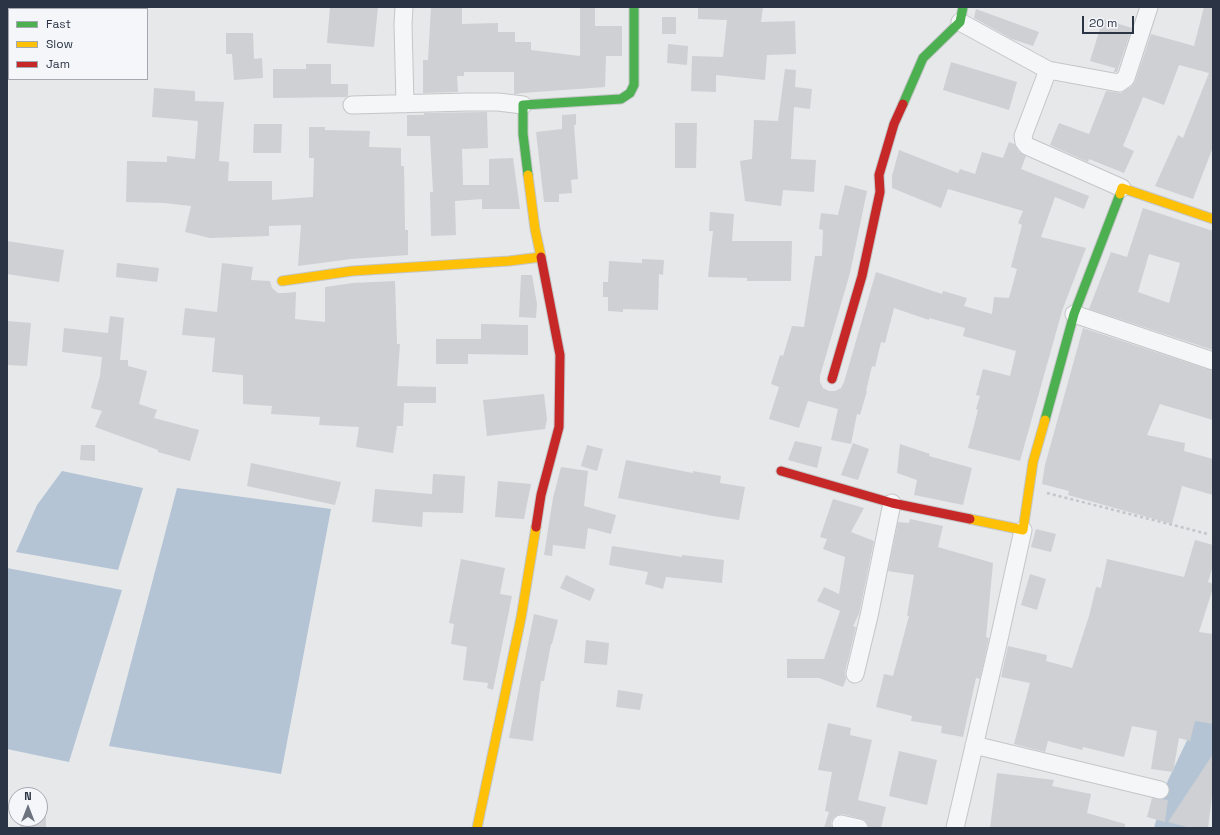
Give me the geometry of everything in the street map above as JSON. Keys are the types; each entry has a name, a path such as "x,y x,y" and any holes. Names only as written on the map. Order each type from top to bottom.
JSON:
{"street":[{"path":"404,7 405,104"},
{"path":"352,105 498,102 523,105 621,99 630,93 634,84 634,7"},
{"path":"832,379 862,276 880,192 878,175 894,124 923,58 962,15 1048,70 1119,83 1126,78 1149,7"},
{"path":"1048,70 1023,136 1024,142 1027,146 1122,188 1213,219"},
{"path":"477,828 520,618 541,495 560,427 560,355 536,236 526,157 523,105"},
{"path":"955,828 1023,530 1033,462 1045,416 1074,314 1122,188"},
{"path":"282,282 352,272 509,261 541,257"},
{"path":"1074,314 1213,361"},
{"path":"781,471 892,503 1023,530"},
{"path":"854,674 869,616 892,503"},
{"path":"974,745 1160,790"},
{"path":"841,824 859,828"}],"path":[{"path":"1029,489 1208,534"}],"water":[{"path":"62,471 143,488 118,570 16,552 37,505"},
{"path":"177,488 331,509 281,774 109,746"},
{"path":"7,568 122,590 69,762 7,749"}],"building":[{"path":"330,7 378,7 374,47 327,43"},
{"path":"431,7 462,7 462,24 498,23 498,32 515,32 515,42 531,42 531,50 580,56 580,7 595,7 595,26 622,26 622,56 606,56 605,87 514,94 514,72 464,72 464,76 457,76 458,92 423,93 423,60 428,60"},
{"path":"698,7 763,7 761,22 795,21 796,54 767,55 765,80 716,75 716,92 691,91 692,56 723,57 727,20 698,19"},
{"path":"1204,7 1213,7 1213,147 1193,199 1155,186 1178,135 1183,138 1209,73 1179,65 1164,105 1143,97 1123,146 1134,151 1124,173 1089,159 1088,162 1050,145 1059,123 1089,134 1106,91 1121,93 1132,86 1135,82 1151,34 1194,46"},
{"path":"976,9 1039,32 1033,46 1012,39 974,18"},
{"path":"662,17 676,17 676,34 662,34"},
{"path":"1103,19 1132,28 1117,72 1114,72 1115,68 1090,61"},
{"path":"226,33 253,33 254,59 262,58 263,78 234,80 232,54 226,54"},
{"path":"668,44 688,46 687,65 667,63"},
{"path":"951,62 1017,82 1009,110 943,90"},
{"path":"306,64 331,64 331,84 348,84 348,96 273,98 273,69 306,69"},
{"path":"785,69 796,70 795,87 812,89 810,109 794,107 791,159 816,160 814,192 783,190 781,206 745,201 740,161 752,159 754,120 778,121"},
{"path":"154,88 195,91 195,101 224,102 219,161 229,162 228,181 272,181 272,200 313,197 314,158 309,158 309,127 325,127 325,130 370,131 369,147 401,148 401,166 404,166 405,230 408,230 408,255 351,259 298,266 301,225 269,226 269,236 210,238 185,232 191,206 164,203 126,202 127,161 167,162 167,156 195,159 198,121 152,117"},
{"path":"487,112 488,148 462,149 463,185 489,185 489,159 513,158 520,209 482,209 482,199 455,201 456,235 431,236 430,192 433,192 430,136 407,136 407,115 424,115 424,113"},
{"path":"576,114 576,125 574,125 578,179 571,180 572,193 559,194 559,202 544,202 536,132 562,129 562,115"},
{"path":"675,123 697,123 696,168 675,168"},
{"path":"254,124 282,124 281,153 253,153"},
{"path":"1009,142 1014,144 1019,152 1026,156 1021,169 1089,196 1084,209 1055,197 1041,237 1086,248 1062,311 1020,461 968,448 978,410 976,409 980,396 976,395 983,369 1010,376 1016,351 963,336 965,328 929,318 929,320 894,308 885,343 881,342 875,367 872,366 860,415 857,414 851,444 831,440 838,409 808,401 799,428 769,419 779,387 771,384 780,355 783,356 792,326 804,327 815,256 822,256 823,230 819,229 821,213 838,215 845,185 867,191 850,273 820,376 820,382 823,388 829,391 835,391 841,388 844,382 876,272 942,294 943,291 967,298 964,306 992,314 994,297 1009,298 1017,269 1011,267 1022,225 1018,223 1023,211 948,189 941,208 892,188 892,176 899,150 958,173 960,169 975,174 982,152 1003,158"},
{"path":"1143,208 1213,231 1213,350 1089,309 1111,252 1127,257","holes":["1149,254 1180,263 1169,303 1138,292"]},
{"path":"710,212 734,214 732,241 792,241 791,281 747,281 747,278 708,277 713,231 709,231"},
{"path":"7,241 64,250 59,282 7,274"},
{"path":"642,259 664,260 663,275 659,274 658,310 623,309 623,312 608,311 608,297 603,297 603,282 608,282 609,261 642,263"},
{"path":"117,263 159,268 157,282 116,277"},
{"path":"222,263 253,267 251,280 270,281 272,288 278,293 296,292 295,319 325,322 325,287 353,283 395,281 397,344 400,344 397,386 436,387 436,403 404,403 403,426 397,426 393,453 356,447 359,427 319,425 320,417 271,414 272,406 243,404 243,375 212,372 215,338 182,335 185,308 217,312"},
{"path":"521,275 532,275 537,304 536,318 519,317"},
{"path":"110,316 124,318 120,360 128,360 128,366 147,371 139,404 157,410 154,418 199,430 190,461 158,452 158,450 95,427 102,411 91,408 100,376 102,357 62,352 64,328 108,333"},
{"path":"7,321 31,323 27,366 7,365"},
{"path":"481,324 528,325 528,355 468,354 468,364 436,364 436,339 481,339"},
{"path":"1083,328 1213,371 1213,420 1160,404 1147,435 1185,443 1184,451 1213,459 1213,495 1182,486 1172,524 1068,495 1069,491 1042,484 1045,465"},
{"path":"544,394 547,419 545,429 487,436 483,400"},
{"path":"795,441 822,447 817,468 788,460"},
{"path":"853,443 869,449 858,480 841,475"},
{"path":"900,444 930,454 929,456 972,468 963,505 914,495 917,480 897,473"},
{"path":"81,445 95,445 95,461 80,460"},
{"path":"587,445 603,449 597,471 581,466"},
{"path":"626,460 693,473 693,471 721,476 720,483 745,487 739,520 618,498"},
{"path":"251,463 341,482 335,505 247,486"},
{"path":"561,467 588,471 584,506 616,515 611,534 588,528 585,549 553,545 552,556 544,555 553,498"},
{"path":"433,474 465,476 463,513 423,512 422,527 372,522 375,489 432,494"},
{"path":"498,481 531,484 524,519 495,517"},
{"path":"833,499 864,508 851,532 874,541 859,614 853,626 856,627 845,672 846,679 843,687 819,678 787,678 787,659 824,659 840,611 817,601 824,587 839,594 845,557 823,549 827,539 820,537"},
{"path":"910,519 943,526 938,547 993,563 986,637 989,638 980,679 976,678 963,737 941,733 942,726 911,721 912,716 876,707 884,674 893,676 909,616 907,616 914,575 888,571 898,522 909,523"},
{"path":"1036,529 1056,534 1051,552 1031,547"},
{"path":"1195,540 1213,545 1213,566 1208,582 1213,584 1213,588 1199,632 1213,634 1213,724 1195,721 1190,741 1179,738 1173,772 1151,769 1157,731 1132,726 1124,757 1083,747 1082,750 1048,741 1045,752 1014,744 1030,683 1001,677 1008,646 1047,655 1046,661 1072,668 1089,616 1096,587 1101,588 1107,559 1184,577"},
{"path":"612,546 682,557 682,555 724,560 722,583 666,577 663,589 645,584 648,572 609,565"},
{"path":"461,559 505,568 500,594 512,596 493,690 487,688 488,683 463,680 467,647 451,644 454,624 449,623"},
{"path":"1030,574 1046,579 1037,610 1021,605"},
{"path":"566,575 595,589 590,601 560,588"},
{"path":"534,614 558,620 551,644 544,681 541,681 533,741 509,738"},
{"path":"586,640 609,643 607,665 584,663"},
{"path":"618,690 643,694 640,710 616,707"},
{"path":"828,723 851,728 850,735 872,740 858,800 886,807 881,828 869,828 865,820 843,814 833,818 831,822 832,828 824,828 829,812 825,811 832,772 818,770"},
{"path":"899,751 937,760 927,805 889,796"},
{"path":"1213,754 1213,789 1208,828 1191,828 1168,822"},
{"path":"997,773 1054,780 1052,786 1091,794 1087,813 1125,824 1125,828 990,828"},
{"path":"1152,798 1168,800 1165,822 1147,817"},
{"path":"20,827 46,827 46,828"}],"waterway":[{"path":"1170,828 1182,787 1202,745 1210,667 1213,661"}],"traffic: fast":[{"path":"528,175 523,134 523,105 621,99 630,93 634,85 634,7"},
{"path":"903,104 923,58 960,22 963,7"},
{"path":"1045,420 1074,314 1120,194"}],"traffic: slow":[{"path":"282,281 352,271 509,261 541,257 535,229 528,175"},
{"path":"1120,194 1122,188 1213,219"},
{"path":"970,519 1023,530 1033,462 1045,420"},
{"path":"477,828 521,618 536,527"}],"traffic: jam":[{"path":"832,379 862,276 880,192 879,175 894,124 903,104"},
{"path":"536,527 541,495 559,427 560,355 541,257"},
{"path":"781,471 892,503 970,519"}]}
